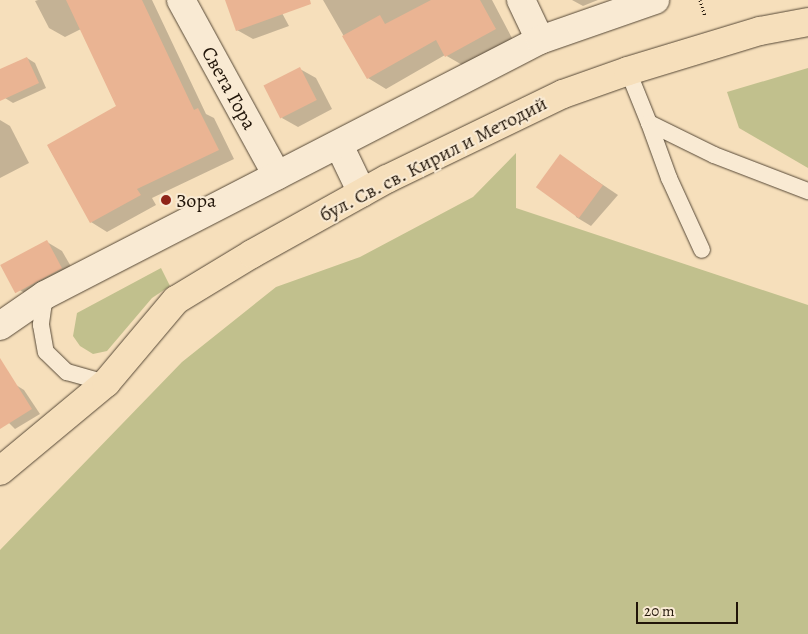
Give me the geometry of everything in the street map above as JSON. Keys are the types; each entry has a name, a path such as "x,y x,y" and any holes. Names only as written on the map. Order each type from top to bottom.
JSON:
{"main road":[{"name":"бул. Св. св. Кирил и Методий","path":"0,471 106,383 176,300 252,254 362,193 564,94 628,70 760,31 808,22"}],"street":[{"name":"Света Гора","path":"181,0 277,175"},
{"path":"521,0 540,40"},
{"path":"2,321 45,295 540,40 652,0"},
{"path":"339,144 362,193"}],"lane":[{"path":"628,70 669,178 702,250"},
{"path":"649,123 714,155 808,191"},
{"path":"45,295 41,325 46,352 67,372 106,383"}],"shaded area":[{"path":"808,68 808,168 739,128 727,92"},
{"path":"516,153 516,208 808,305 808,634 0,634 0,550 182,362 276,287 360,257 473,197"},
{"path":"161,268 170,286 152,298 107,351 93,354 80,346 73,336 77,313"}],"building":[{"path":"66,0 142,0 194,110 198,108 219,150 137,189 141,195 90,223 47,145 116,106"},
{"path":"225,0 310,0 311,4 236,31"},
{"path":"431,0 480,0 496,29 445,57 436,40 367,79 342,36 380,15 385,24"},
{"path":"27,57 39,83 0,101 0,69"},
{"path":"300,67 317,100 280,119 263,86"},
{"path":"560,154 603,185 579,218 536,187"},
{"path":"47,240 62,268 15,293 0,265"},
{"path":"0,358 32,409 0,429"}],"place":[{"name":"Зора","path":"166,200"}]}
